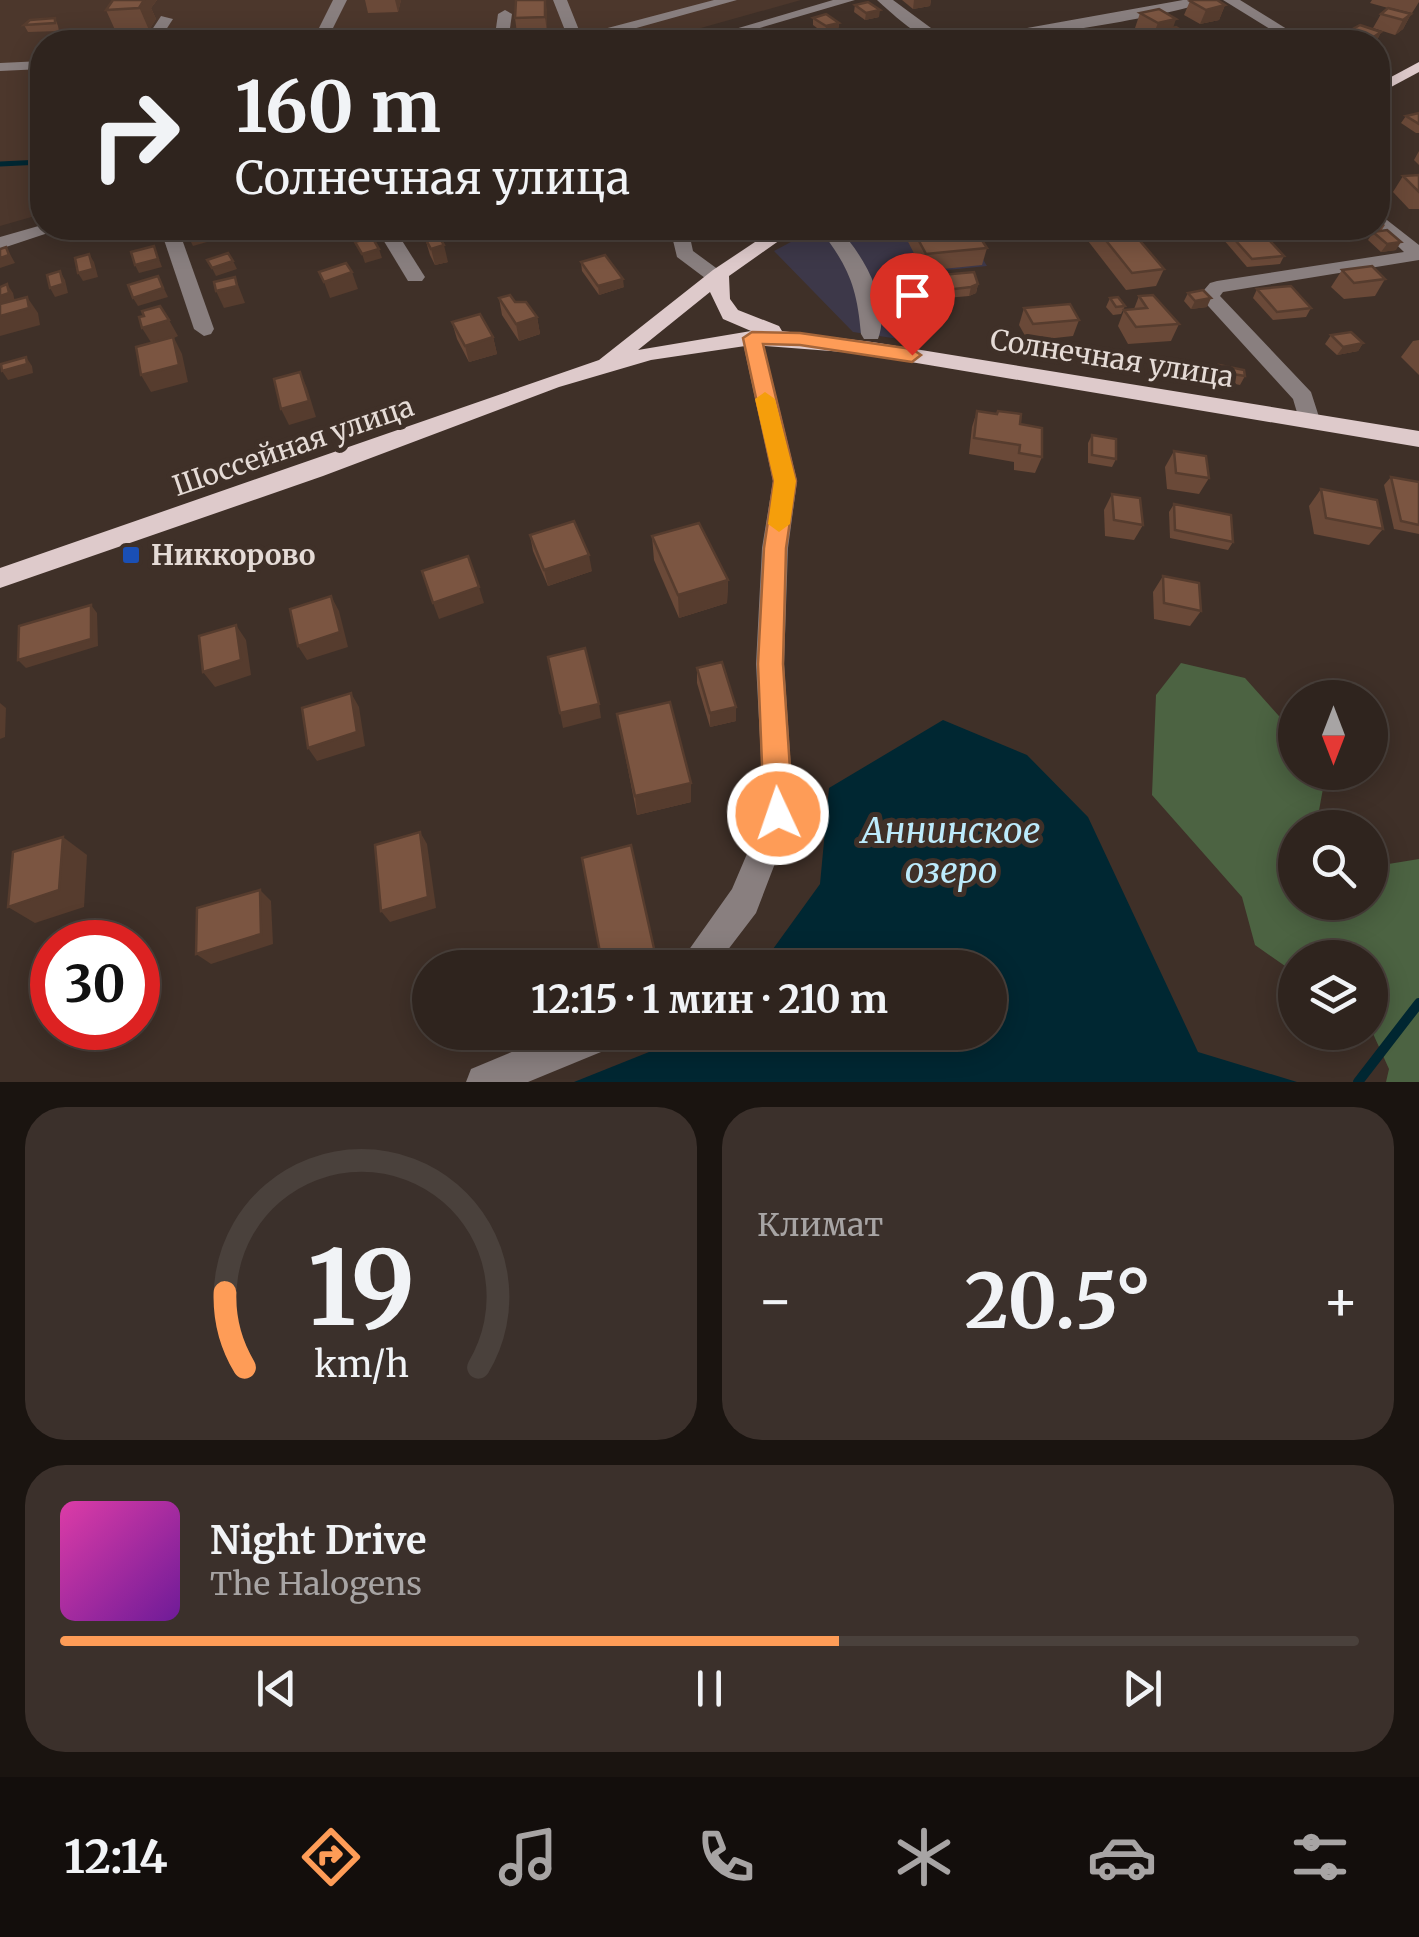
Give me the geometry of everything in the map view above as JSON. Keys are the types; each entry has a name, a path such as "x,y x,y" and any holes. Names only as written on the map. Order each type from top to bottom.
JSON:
{"main road":[{"path":"1390,83 1419,66"},
{"path":"604,366 763,240"},
{"path":"718,276 717,295 739,321 796,339"},
{"path":"604,366 700,344 752,338 796,339"},
{"name":"Солнечная улица","path":"796,339 1419,438"},
{"name":"Шоссейная улица","path":"0,578 218,505 604,366"}],"street":[{"path":"325,30 340,0"},
{"path":"560,0 571,30"},
{"path":"619,30 730,0"},
{"path":"741,30 848,0"},
{"path":"884,0 927,30"},
{"path":"1035,30 1121,20 1202,0"},
{"path":"1230,0 1282,30"},
{"path":"1090,10 1107,19"},
{"path":"503,30 505,14"},
{"path":"159,30 166,19"},
{"path":"0,67 30,66"},
{"path":"1309,420 1303,398 1208,296 1217,287 1412,256 1416,250 1390,228"},
{"path":"0,243 30,235"},
{"path":"173,240 204,329"},
{"path":"393,240 415,277"},
{"path":"681,240 684,253 718,276"},
{"path":"840,240 851,251 868,291 871,334"},
{"path":"707,950 744,901 778,814 770,664 775,548 785,481 752,338"},
{"path":"484,1082 561,1050"}],"shaded area":[{"path":"0,0 801,0 694,30 30,30 30,217 0,226"},
{"path":"795,240 971,240 987,266 927,272 902,300 912,329 925,343 853,332 774,251"}],"green space":[{"path":"1181,663 1245,678 1278,715 1278,790 1323,790 1319,810 1278,810 1278,920 1388,920 1388,864 1419,859 1419,1082 1386,1082 1389,1069 1380,1050 1388,1050 1388,940 1278,940 1278,961 1255,945 1242,897 1152,795 1156,695"}],"water":[{"name":"Аннинское озеро","path":"943,720 1027,755 1088,817 1198,1052 1297,1082 574,1082 654,1050 1007,1050 1007,950 772,950 820,884 829,788"}],"building":[{"path":"113,0 144,0 139,8 106,10"},
{"path":"516,0 545,0 545,17 515,18"},
{"path":"1217,0 1225,5 1206,10 1190,1"},
{"path":"868,2 880,10 866,13 855,5"},
{"path":"1388,8 1411,14 1403,20 1381,14"},
{"path":"1159,9 1176,19 1158,23 1140,13"},
{"path":"826,14 839,23 826,26 813,18"},
{"path":"55,18 55,23 24,25 30,20"},
{"path":"1419,113 1419,124 1406,116"},
{"path":"1419,175 1419,192 1403,176"},
{"path":"1390,233 1401,242 1387,244 1382,240 1390,240"},
{"path":"374,240 379,249 362,254 355,242"},
{"path":"426,240 441,240 444,245 431,249"},
{"path":"918,240 982,240 987,248 926,254"},
{"path":"1106,240 1139,240 1164,269 1132,273"},
{"path":"1235,240 1269,240 1284,256 1252,259"},
{"path":"154,246 158,259 135,265 131,252"},
{"path":"6,247 9,255 0,258 0,249"},
{"path":"228,253 233,261 212,268 207,260"},
{"path":"89,254 93,269 78,273 75,258"},
{"path":"605,255 623,279 598,286 581,262"},
{"path":"346,263 352,272 324,282 319,272"},
{"path":"1372,266 1385,279 1354,283 1342,270"},
{"path":"60,271 63,284 50,288 47,275"},
{"path":"974,272 978,284 937,291 930,276"},
{"path":"158,276 163,288 133,298 128,285"},
{"path":"235,277 237,286 216,291 214,282"},
{"path":"7,284 9,293 0,296 0,287"},
{"path":"1291,286 1311,308 1277,312 1257,289"},
{"path":"1203,290 1211,298 1195,301 1188,293"},
{"path":"510,295 515,302 526,302 537,317 516,324 499,298"},
{"path":"1153,295 1179,324 1136,327 1124,310 1147,308 1139,296"},
{"path":"27,297 29,308 0,316 0,304"},
{"path":"1118,297 1125,306 1116,307 1110,298"},
{"path":"1070,304 1079,320 1033,324 1024,308"},
{"path":"160,306 169,320 142,328 142,311"},
{"path":"480,314 493,337 465,346 452,322"},
{"path":"1351,332 1363,343 1343,347 1331,335"},
{"path":"173,337 179,365 141,375 136,347"},
{"path":"26,357 27,364 2,371 1,364"},
{"path":"1219,365 1244,370 1245,376 1220,372"},
{"path":"300,372 309,401 281,409 274,379"},
{"path":"977,411 1021,414 1020,424 1042,428 1042,457 1019,453 1020,445 974,438"},
{"path":"1092,435 1116,439 1116,459 1092,455"},
{"path":"1174,451 1206,456 1209,478 1176,473"},
{"path":"1391,477 1419,482 1419,525 1401,521"},
{"path":"1321,489 1377,500 1383,529 1326,518"},
{"path":"1112,494 1140,498 1143,525 1114,520"},
{"path":"1174,504 1231,515 1233,542 1175,530"},
{"path":"574,521 589,555 544,570 530,535"},
{"path":"699,523 728,580 678,595 652,536"},
{"path":"468,556 479,587 433,603 422,571"},
{"path":"1163,576 1199,583 1201,611 1164,603"},
{"path":"331,596 340,632 298,646 290,609"},
{"path":"91,605 91,639 18,660 19,626"},
{"path":"236,625 241,660 203,672 199,636"},
{"path":"585,648 599,704 560,713 548,657"},
{"path":"722,662 736,707 710,713 697,668"},
{"path":"351,693 357,732 308,748 302,708"},
{"path":"670,702 691,783 635,796 617,714"},
{"path":"420,832 428,897 381,911 375,845"},
{"path":"63,837 59,890 8,907 13,852"},
{"path":"631,845 654,950 600,950 582,858"},
{"path":"260,890 261,934 196,954 197,908"}],"waterway":[{"path":"0,164 30,163"},
{"path":"1358,1082 1419,1003"}],"slow traffic":[{"path":"765,399 785,481 779,524"}],"place":[{"name":"Никкорово","path":"131,555"}],"route":[{"path":"778,814 770,664 775,548 785,481 752,338 800,339 912,355"}]}
